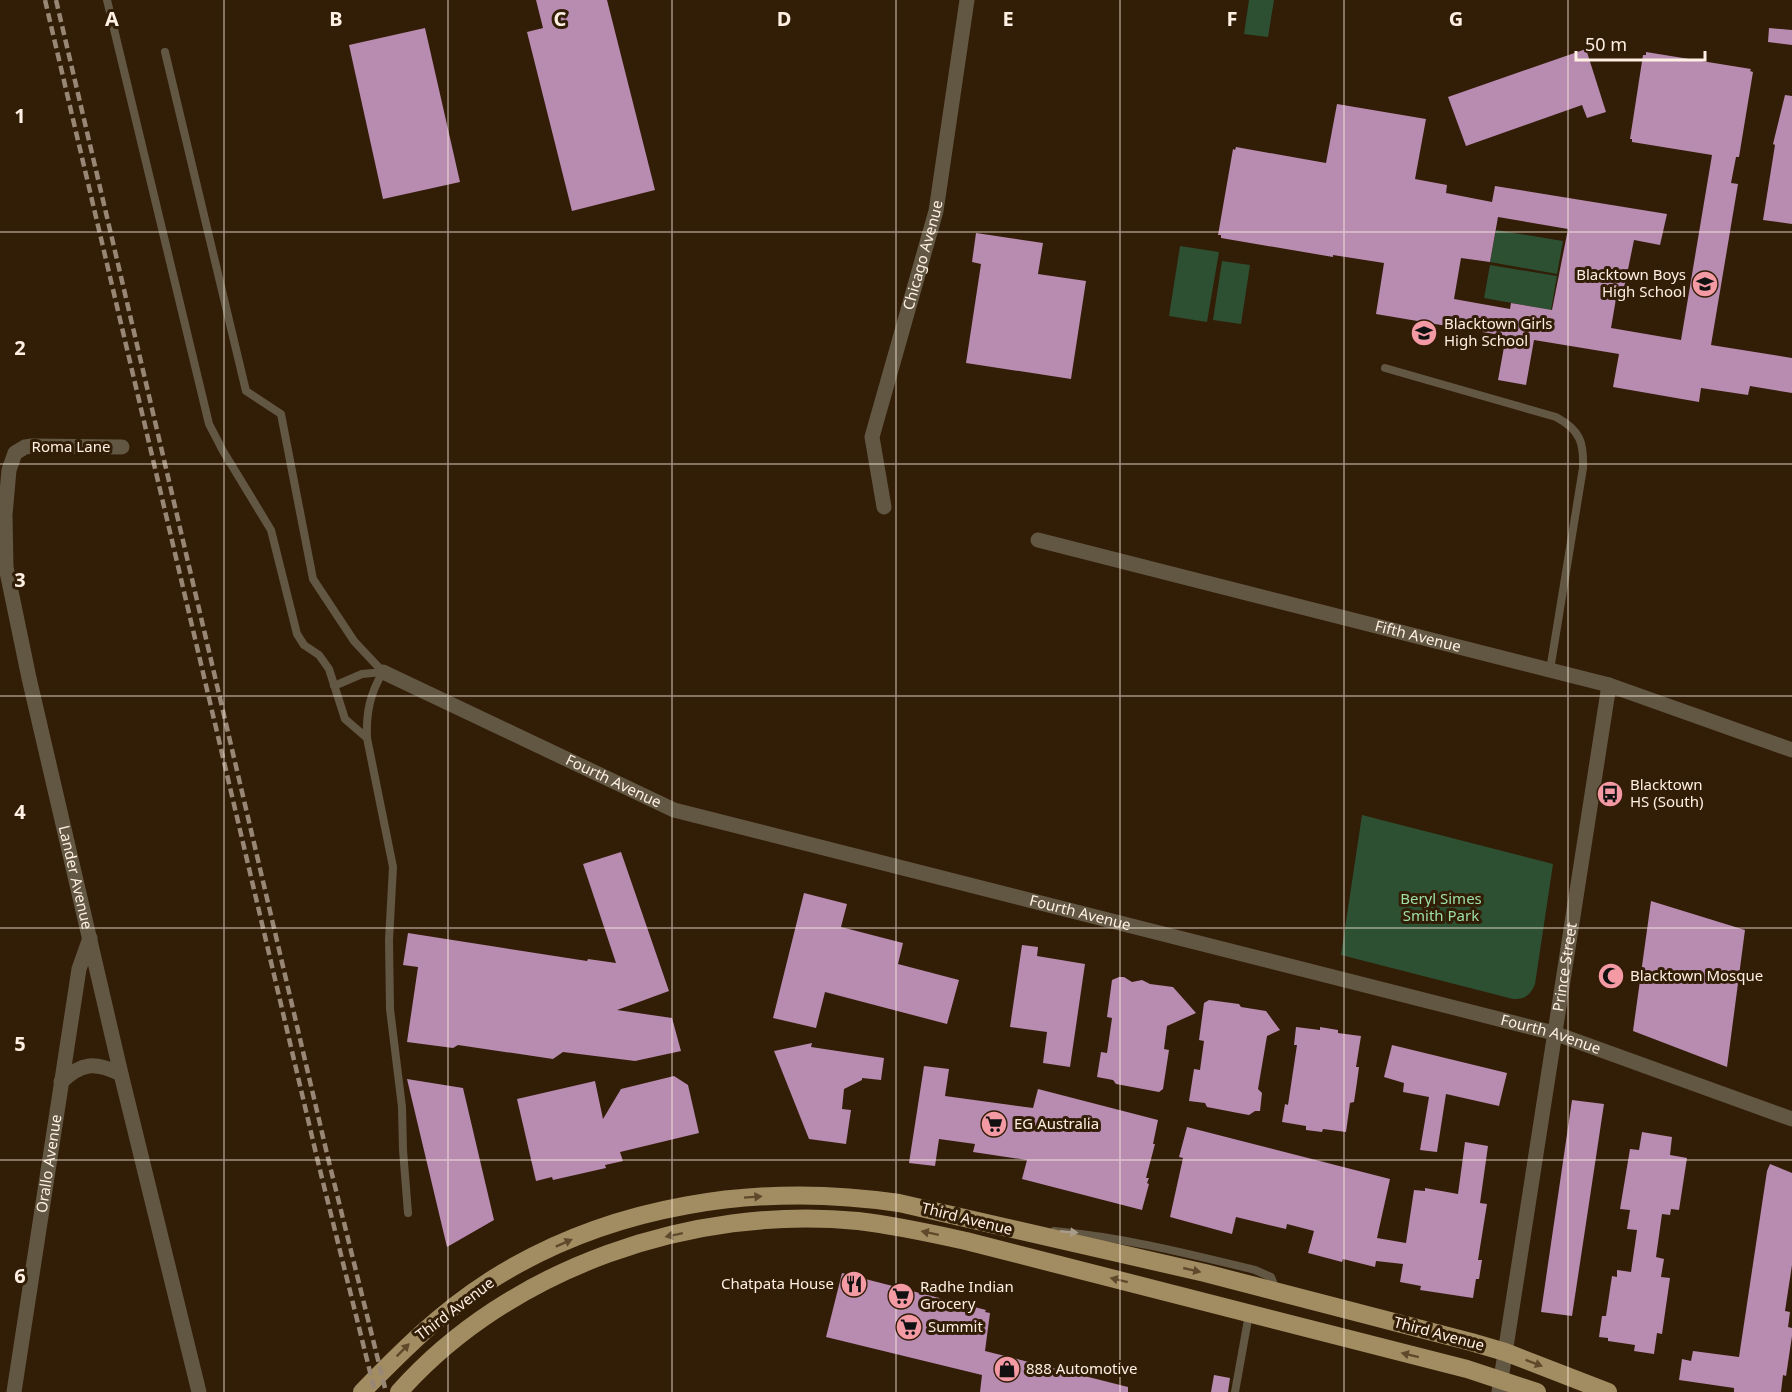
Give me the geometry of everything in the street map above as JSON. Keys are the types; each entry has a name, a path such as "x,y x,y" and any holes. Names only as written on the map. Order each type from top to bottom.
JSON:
{"main road":[{"name":"Third Avenue","path":"362,1392 409,1344 489,1282 536,1256 578,1237 632,1218 725,1199 787,1194 899,1203 1010,1230 1148,1259 1505,1352 1608,1392"},
{"name":"Third Avenue","path":"399,1392 455,1339 510,1300 549,1280 628,1248 662,1238 752,1222 789,1219 857,1221 922,1231 1249,1314 1500,1386 1537,1392"}],"street":[{"name":"Chicago Avenue","path":"884,507 872,437 936,211 967,0"},
{"name":"Roma Lane","path":"20,450 32,446 122,447"},
{"name":"Lander Avenue","path":"20,450 13,458 8,475 4,553 28,678 199,1392"},
{"name":"Fifth Avenue","path":"1038,540 1609,685 1792,750"},
{"name":"Fourth Avenue","path":"383,672 674,810 1554,1033 1792,1119"},
{"name":"Prince Street","path":"1500,1386 1609,685"},
{"name":"Orallo Avenue","path":"14,1392 79,969 90,938"},
{"path":"61,1082 72,1072 88,1066 104,1067 121,1074"}],"lane":[{"path":"107,0 209,424 271,530 297,634 304,645 319,655 329,669 345,719 368,738"},
{"path":"165,52 246,391 281,414 313,579 354,641 383,672"},
{"path":"1385,368 1556,417 1564,421 1577,434 1584,451 1583,468 1550,670"},
{"path":"334,686 362,674 383,672"},
{"path":"383,672 373,687 367,718 368,738 393,867 389,940 390,1010 402,1107 408,1213"},
{"path":"1235,1392 1249,1314"}],"green space":[{"path":"1249,0 1274,0 1268,37 1244,34"},
{"path":"1496,230 1563,241 1557,274 1490,262"},
{"path":"1180,246 1219,252 1207,322 1169,316"},
{"path":"1222,261 1250,265 1241,324 1213,320"},
{"path":"1490,265 1557,276 1551,310 1484,298"},
{"name":"Beryl Simes Smith Park","path":"1362,815 1553,864 1535,984 1529,994 1513,999 1341,955"}],"building":[{"path":"536,0 607,0 655,190 572,211 527,32 543,28"},
{"path":"425,28 460,182 383,199 349,45"},
{"path":"1769,28 1792,30 1792,45 1768,42"},
{"path":"1586,49 1606,112 1587,118 1582,105 1466,146 1448,97"},
{"path":"1646,52 1751,69 1750,71 1753,72 1739,157 1736,157 1731,183 1738,184 1711,345 1792,358 1792,393 1750,386 1748,395 1701,388 1699,402 1613,387 1619,354 1534,340 1526,385 1498,380 1506,336 1376,314 1384,263 1333,255 1333,257 1221,238 1221,235 1218,235 1233,149 1235,150 1236,147 1326,163 1337,104 1426,119 1415,179 1447,185 1446,193 1492,202 1495,186 1667,214 1660,245 1634,240 1624,289 1618,287 1611,328 1681,340 1712,155 1632,142 1630,139 1643,55 1646,55","holes":["1498,217 1568,229 1552,310 1511,303 1510,309 1454,299 1461,258 1490,262"]},
{"path":"1785,95 1792,96 1792,224 1763,220 1775,145 1773,144"},
{"path":"976,233 1043,243 1038,274 1086,281 1071,379 966,363 981,264 972,262"},
{"path":"621,852 669,991 617,1010 672,1018 681,1051 635,1061 563,1052 553,1059 458,1045 453,1048 407,1042 418,967 403,965 408,933 587,961 588,959 616,963 583,864"},
{"path":"804,893 847,904 841,927 903,943 898,964 959,980 947,1024 825,992 816,1028 773,1018"},
{"path":"1651,901 1745,930 1727,1067 1633,1031"},
{"path":"1022,945 1038,947 1037,956 1085,964 1070,1067 1043,1063 1047,1032 1010,1027"},
{"path":"1119,977 1132,982 1142,980 1150,984 1173,987 1196,1013 1167,1026 1164,1049 1169,1050 1163,1089 1159,1092 1116,1084 1113,1080 1097,1077 1101,1052 1107,1053 1112,1018 1107,1017 1112,980"},
{"path":"1209,1000 1266,1011 1280,1030 1267,1036 1258,1089 1262,1093 1260,1111 1249,1115 1189,1101 1194,1069 1200,1070 1204,1041 1199,1040 1204,1003"},
{"path":"1296,1027 1320,1030 1320,1027 1338,1030 1338,1033 1361,1036 1354,1102 1350,1103 1346,1132 1323,1129 1322,1132 1306,1130 1306,1126 1282,1122 1285,1104 1288,1105 1297,1045 1294,1045"},
{"path":"812,1043 811,1047 884,1058 881,1080 862,1078 844,1089 842,1109 851,1110 846,1144 809,1139 774,1051"},
{"path":"1392,1045 1507,1073 1499,1106 1446,1094 1437,1152 1420,1150 1429,1097 1403,1092 1404,1083 1384,1077"},
{"path":"924,1066 949,1069 945,1096 1033,1108 1038,1089 1158,1120 1153,1144 1155,1144 1146,1178 1149,1178 1147,1183 1149,1184 1142,1210 1022,1179 1027,1160 973,1152 975,1144 939,1139 935,1166 909,1163"},
{"path":"674,1076 688,1085 699,1133 620,1152 623,1161 605,1165 606,1168 553,1180 552,1177 536,1181 517,1099 595,1081 603,1119 621,1089"},
{"path":"407,1079 463,1088 494,1220 447,1247"},
{"path":"1572,1100 1604,1104 1572,1316 1541,1312"},
{"path":"1187,1127 1390,1179 1377,1238 1406,1243 1414,1190 1425,1191 1425,1188 1458,1194 1465,1142 1488,1146 1480,1203 1487,1204 1478,1260 1482,1260 1473,1298 1420,1290 1421,1286 1400,1282 1403,1264 1376,1261 1375,1267 1343,1259 1342,1262 1308,1253 1314,1231 1287,1224 1286,1229 1236,1217 1232,1234 1170,1217 1183,1158 1179,1157"},
{"path":"1642,1132 1672,1137 1670,1155 1687,1158 1679,1210 1671,1209 1670,1215 1662,1214 1656,1257 1664,1259 1661,1277 1670,1278 1662,1334 1657,1333 1654,1354 1634,1351 1635,1345 1608,1341 1608,1338 1599,1337 1602,1316 1606,1316 1612,1276 1617,1277 1617,1270 1631,1272 1637,1230 1627,1229 1630,1210 1620,1209 1630,1149 1639,1150"},
{"path":"1770,1164 1792,1173 1792,1265 1785,1311 1790,1312 1788,1327 1792,1328 1792,1336 1786,1376 1783,1375 1781,1392 1734,1392 1734,1388 1679,1380 1682,1359 1691,1361 1693,1351 1739,1357 1767,1171"},
{"name":"Summit","path":"842,1273 986,1310 985,1312 990,1313 985,1351 1128,1387 1128,1392 980,1392 982,1375 826,1337"},
{"path":"1214,1375 1230,1378 1228,1392 1211,1392"}],"railway":[{"path":"45,0 318,1162 375,1392"},
{"path":"56,0 328,1158 386,1392"}],"place":[{"name":"Blacktown Boys High School","path":"1705,284"},
{"name":"Blacktown Girls High School","path":"1424,333"},
{"name":"Blacktown HS (South)","path":"1610,794"},
{"name":"Blacktown Mosque","path":"1611,976"},
{"name":"EG Australia","path":"994,1124"},
{"name":"Chatpata House","path":"854,1284"},
{"name":"Radhe Indian Grocery","path":"901,1296"},
{"name":"Summit","path":"909,1327"},
{"name":"888 Automotive","path":"1007,1369"}]}
